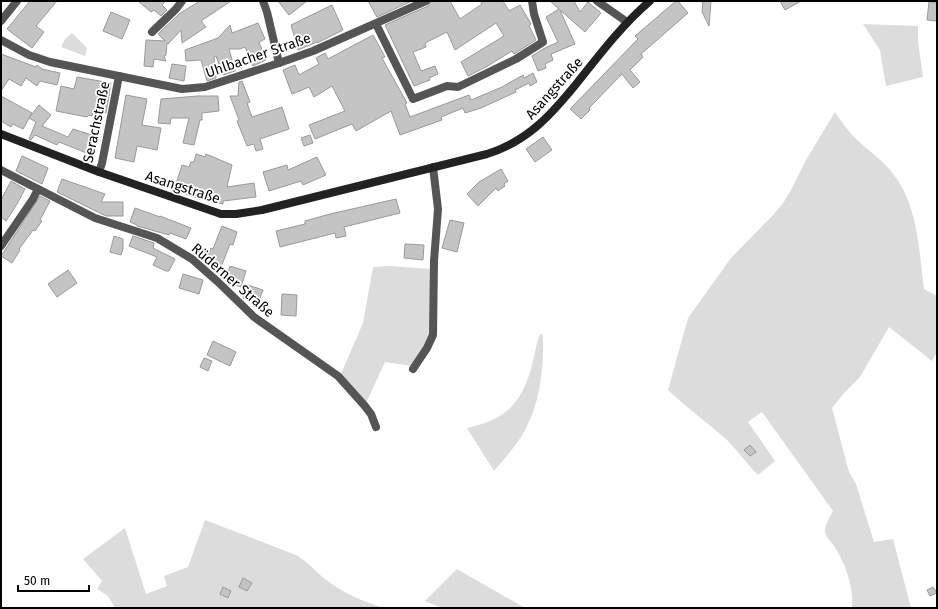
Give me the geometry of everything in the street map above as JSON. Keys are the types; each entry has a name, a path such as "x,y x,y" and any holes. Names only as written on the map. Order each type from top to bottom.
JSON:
{"street":[{"path":"1,21 17,1"},
{"path":"152,32 176,9 182,1"},
{"path":"263,1 280,64"},
{"path":"267,12 270,1"},
{"name":"Uhlbacher Straße","path":"1,40 29,56 50,62 182,89 205,87 280,64 313,51 344,36 376,24 426,1"},
{"path":"376,24 412,99 446,86 458,87 516,59 543,42 534,14 532,1"},
{"path":"597,1 627,22"},
{"name":"Asangstraße","path":"1,134 98,172 221,214 236,214 262,210 494,152 518,140 535,129 556,109 627,22 650,1"},
{"name":"Serachstraße","path":"98,172 102,163 119,76"},
{"path":"413,369 425,352 433,335 434,261 438,209 433,167"},
{"name":"Rüderner Straße","path":"1,170 95,218 157,238 192,259 254,317 341,379 367,408 376,427"},
{"path":"1,246 33,199 38,189"}],"shaded area":[{"path":"863,24 918,26 918,42 923,77 886,86 880,50"},
{"path":"72,33 87,48 85,56 61,47 65,39"},
{"path":"835,112 854,137 890,170 902,187 913,215 919,244 924,289 937,296 937,352 932,361 889,327 860,377 832,408 849,472 856,484 874,542 893,539 911,608 852,608 852,593 846,570 836,549 825,533 826,526 833,511 762,412 748,422 775,461 758,475 727,440 668,390 688,318 731,258 783,203 806,160"},
{"path":"389,266 431,269 431,334 413,366 385,362 366,403 340,376 363,323 373,267"},
{"path":"540,334 542,334 543,337 543,361 540,386 534,410 521,437 494,471 467,428 481,425 502,415 517,400 528,378"},
{"path":"205,520 296,555 325,579 339,588 360,599 384,608 115,608 108,596 97,589 102,581 83,559 125,528 146,594 167,586 164,576 188,567"},
{"path":"457,569 525,608 441,608 425,601"}],"building":[{"path":"30,1 57,1 36,26 44,32 32,48 7,29"},
{"path":"138,1 166,1 162,5 167,10 161,16 154,10 151,12"},
{"path":"200,1 231,1 201,21 206,27 182,43 181,30 168,44 167,43 166,55 164,56 166,61 154,59 153,67 144,66 146,40 165,41 158,34 179,14"},
{"path":"278,1 307,1 289,15"},
{"path":"368,1 412,1 377,17"},
{"path":"431,1 450,1 460,19 482,4 480,1 503,1 509,11 520,5 531,24 529,26 536,40 514,54 512,51 468,76 461,62 504,36 496,23 455,50 447,32 425,43 426,47 413,52 421,71 435,66 438,74 429,78 430,80 414,86 385,25 428,6"},
{"path":"550,1 574,1 580,12 588,2 601,13 585,32 560,10 575,44 551,54 553,60 545,64 546,68 538,71 532,56 558,42 546,17 559,9"},
{"path":"676,1 678,1 688,13 641,54 643,57 630,70 640,82 633,88 622,74 589,108 590,110 581,119 570,109 638,39 635,36"},
{"path":"703,1 711,1 709,26 702,12"},
{"path":"780,1 801,1 785,10"},
{"path":"929,2 937,2 937,21 927,20"},
{"path":"332,5 343,30 317,43 298,50 291,25"},
{"path":"111,12 130,20 122,39 103,31"},
{"path":"258,23 265,39 259,42 266,60 253,66 245,47 240,49 229,49 235,71 223,75 216,56 214,57 216,78 207,81 201,60 186,61 185,50 218,38 230,25 232,33"},
{"path":"373,35 385,57 382,58 407,103 405,104 410,117 469,95 471,100 502,87 523,75 524,78 533,73 537,82 530,86 529,83 515,90 516,92 481,108 465,113 463,108 441,117 442,120 400,135 391,111 356,131 352,124 315,139 309,125 345,111 332,86 314,97 309,87 292,94 283,70 295,65 299,75 319,64 316,58 325,53 328,59"},
{"path":"1,54 36,67 37,65 42,69 60,73 57,85 40,81 37,86 26,78 21,86 9,79 1,91"},
{"path":"172,64 186,66 184,81 169,78"},
{"path":"77,77 111,83 106,113 94,111 92,116 89,115 87,117 56,111 61,86 74,89"},
{"path":"242,81 250,102 247,103 252,117 282,107 289,129 260,139 263,149 256,151 254,144 247,146 237,121 239,120 230,96 238,96 239,82"},
{"path":"126,95 147,99 142,125 161,128 157,150 137,146 134,162 115,158"},
{"path":"1,96 32,113 23,129 13,124 11,127 1,121"},
{"path":"218,96 219,111 202,113 202,120 200,120 194,145 183,143 189,118 171,118 170,124 158,123 161,99"},
{"path":"39,105 51,115 42,126 68,137 73,129 98,137 94,156 59,142 57,145 35,135 31,140 29,139 36,122 29,118"},
{"path":"310,135 313,143 304,146 301,138"},
{"path":"543,137 552,150 535,162 526,149"},
{"path":"196,154 205,157 206,154 232,165 227,187 254,183 256,197 223,201 223,204 200,199 174,190 182,165 189,167 191,162 194,162"},
{"path":"22,156 48,168 42,184 16,171"},
{"path":"317,157 326,175 303,185 301,181 269,191 263,172 287,165 288,170"},
{"path":"501,169 508,181 504,184 505,186 498,191 496,188 478,206 467,194 479,182"},
{"path":"62,179 105,194 101,202 123,202 123,216 106,216 57,192"},
{"path":"11,181 25,189 6,221 1,217 1,200"},
{"path":"40,196 50,201 40,220 42,221 35,231 33,230 19,249 20,250 12,263 1,256"},
{"path":"396,199 400,213 344,227 346,236 336,238 335,233 280,247 276,231 305,224 305,221 330,214"},
{"path":"135,208 191,228 186,239 170,233 169,235 137,226 130,222"},
{"path":"450,220 464,223 457,252 442,248"},
{"path":"222,226 237,232 233,245 230,244 221,267 206,261 211,248 213,249"},
{"path":"114,236 123,239 123,249 121,255 110,252"},
{"path":"133,236 154,243 153,248 175,259 169,271 153,265 157,257 129,246"},
{"path":"405,244 424,245 423,260 404,258"},
{"path":"230,266 246,271 241,287 225,281"},
{"path":"68,270 77,283 57,297 48,284"},
{"path":"183,274 203,280 199,294 179,288"},
{"path":"248,285 263,290 258,303 243,298"},
{"path":"282,294 297,295 296,316 281,315"},
{"path":"213,341 236,352 230,366 207,355"},
{"path":"204,358 212,361 208,371 200,367"},
{"path":"750,445 756,452 750,456 744,450"},
{"path":"243,578 252,583 247,591 239,587"},
{"path":"223,587 231,591 228,598 220,594"},
{"path":"933,587 937,593 930,596 927,590"}]}
